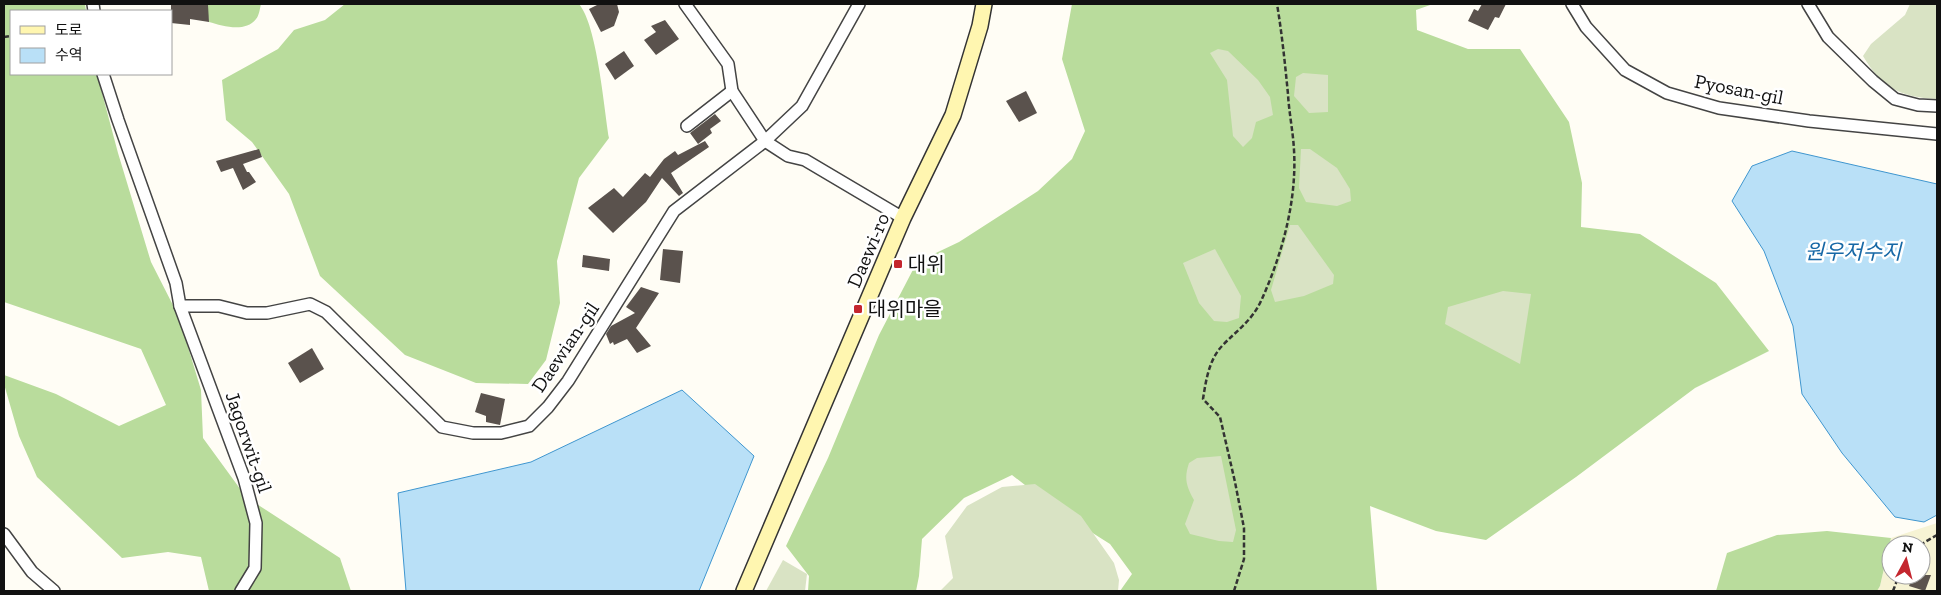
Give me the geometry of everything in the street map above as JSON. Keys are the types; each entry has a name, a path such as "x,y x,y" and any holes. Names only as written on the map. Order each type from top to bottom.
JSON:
{"main road":[{"name":"Daewi-ro","path":"744,591 903,218 953,115 980,26 984,4"}],"street":[{"path":"686,4 728,64 732,91 765,141 788,156 805,160 903,218"},
{"name":"Daewian-gil","path":"180,306 219,306 247,313 267,313 310,304 326,312 442,427 473,433 501,433 529,426 548,407 568,381 674,211 765,141 802,106 859,4"},
{"name":"Pyosan-gil","path":"1572,4 1586,27 1625,70 1667,93 1719,108 1809,121 1937,134"},
{"path":"1808,4 1828,37 1872,81 1895,98 1918,105 1937,106"},
{"name":"Jagorwit-gil","path":"104,75 118,120 176,283 180,306 244,478 256,523 255,568 241,591"},
{"path":"686,126 732,91"},
{"path":"4,534 32,572 54,591"}],"path":[{"path":"1234,591 1244,559 1244,528 1220,417 1203,399 1208,369 1221,347 1245,325 1260,302 1278,258 1292,197 1294,152 1284,44 1277,4"}],"shaded area":[{"path":"1937,523 1937,591 1877,591 1881,582 1881,585 1931,585 1931,535 1900,535"}],"green space":[{"path":"4,4 85,4 86,10 10,10 10,75 97,75 118,153 151,262 179,317 201,390 203,438 246,497 340,558 351,591 209,591 201,557 168,552 122,558 37,477 19,436 4,384 4,375 56,394 119,426 166,405 141,349 4,302"},
{"path":"206,4 261,4 256,19 246,26 234,27 209,22"},
{"path":"345,4 579,4 585,15 591,29 595,47 609,138 579,178 557,261 560,303 546,360 528,384 476,383 405,355 320,276 289,194 252,142 226,120 222,80 278,49 294,30 325,20"},
{"path":"1072,4 1433,4 1416,10 1417,30 1468,49 1520,49 1569,122 1582,183 1581,227 1640,234 1716,283 1769,351 1695,388 1576,477 1486,540 1436,531 1370,506 1377,591 1120,591 1132,574 1110,544 1061,513 1012,475 964,498 922,539 916,591 808,591 809,576 786,546 828,458 879,335 917,262 959,242 1038,191 1072,159 1085,131 1062,59"},
{"path":"1910,4 1937,4 1937,99 1912,96 1893,89 1877,76 1863,56 1871,44 1905,15"},
{"path":"1218,49 1228,51 1258,80 1270,97 1273,115 1256,122 1252,138 1243,147 1233,136 1227,80 1210,53"},
{"path":"1303,73 1328,75 1328,112 1309,113 1294,96 1296,77"},
{"path":"1301,149 1310,149 1337,168 1350,189 1351,201 1337,206 1306,202 1299,188"},
{"path":"1290,225 1298,225 1334,275 1333,284 1304,296 1275,302 1271,290"},
{"path":"1215,249 1241,296 1239,318 1227,322 1214,321 1199,303 1183,263"},
{"path":"1503,291 1531,294 1520,364 1445,324 1448,307"},
{"path":"1221,456 1236,530 1233,542 1219,541 1190,534 1185,524 1194,500 1187,482 1189,463 1197,458"},
{"path":"1035,484 1081,516 1114,563 1119,580 1118,591 940,591 953,578 945,536 967,506 1002,487"},
{"path":"1827,531 1881,537 1880,586 1877,591 1716,591 1727,553 1777,535"},
{"path":"783,560 807,574 805,591 766,591"}],"water":[{"name":"원우저수지","path":"1792,151 1937,184 1937,515 1924,522 1895,517 1842,453 1802,394 1793,326 1764,251 1732,201 1752,166"},
{"path":"682,390 754,456 699,591 406,591 398,493 531,462"}],"building":[{"path":"171,4 208,5 209,22 190,19 190,25 172,23"},
{"path":"599,4 617,4 619,12 614,26 601,32 589,9"},
{"path":"1482,4 1506,4 1499,18 1495,17 1488,30 1468,21 1474,9 1478,11"},
{"path":"665,20 679,39 656,55 644,40 656,32 651,26"},
{"path":"624,51 634,66 615,80 605,64"},
{"path":"1026,91 1037,113 1019,122 1006,101"},
{"path":"715,114 721,121 710,129 712,133 698,144 690,133"},
{"path":"705,141 709,147 671,173 683,193 679,196 662,178 646,202 613,233 588,208 614,188 623,197 645,173 650,177 664,159 675,151 678,155"},
{"path":"259,149 262,157 243,164 256,182 243,190 233,168 221,172 216,161"},
{"path":"663,249 683,251 680,283 660,280"},
{"path":"583,255 610,259 609,271 582,267"},
{"path":"641,287 659,293 636,328 651,346 637,353 627,339 614,345 613,342 610,344 606,334 611,326 635,313 626,307"},
{"path":"312,348 324,369 300,383 288,363"},
{"path":"481,393 505,399 500,425 486,422 486,416 475,412"},
{"path":"1909,585 1927,585 1925,591"}],"place":[{"name":"대위","path":"898,264"},
{"name":"대위마을","path":"858,309"}]}
